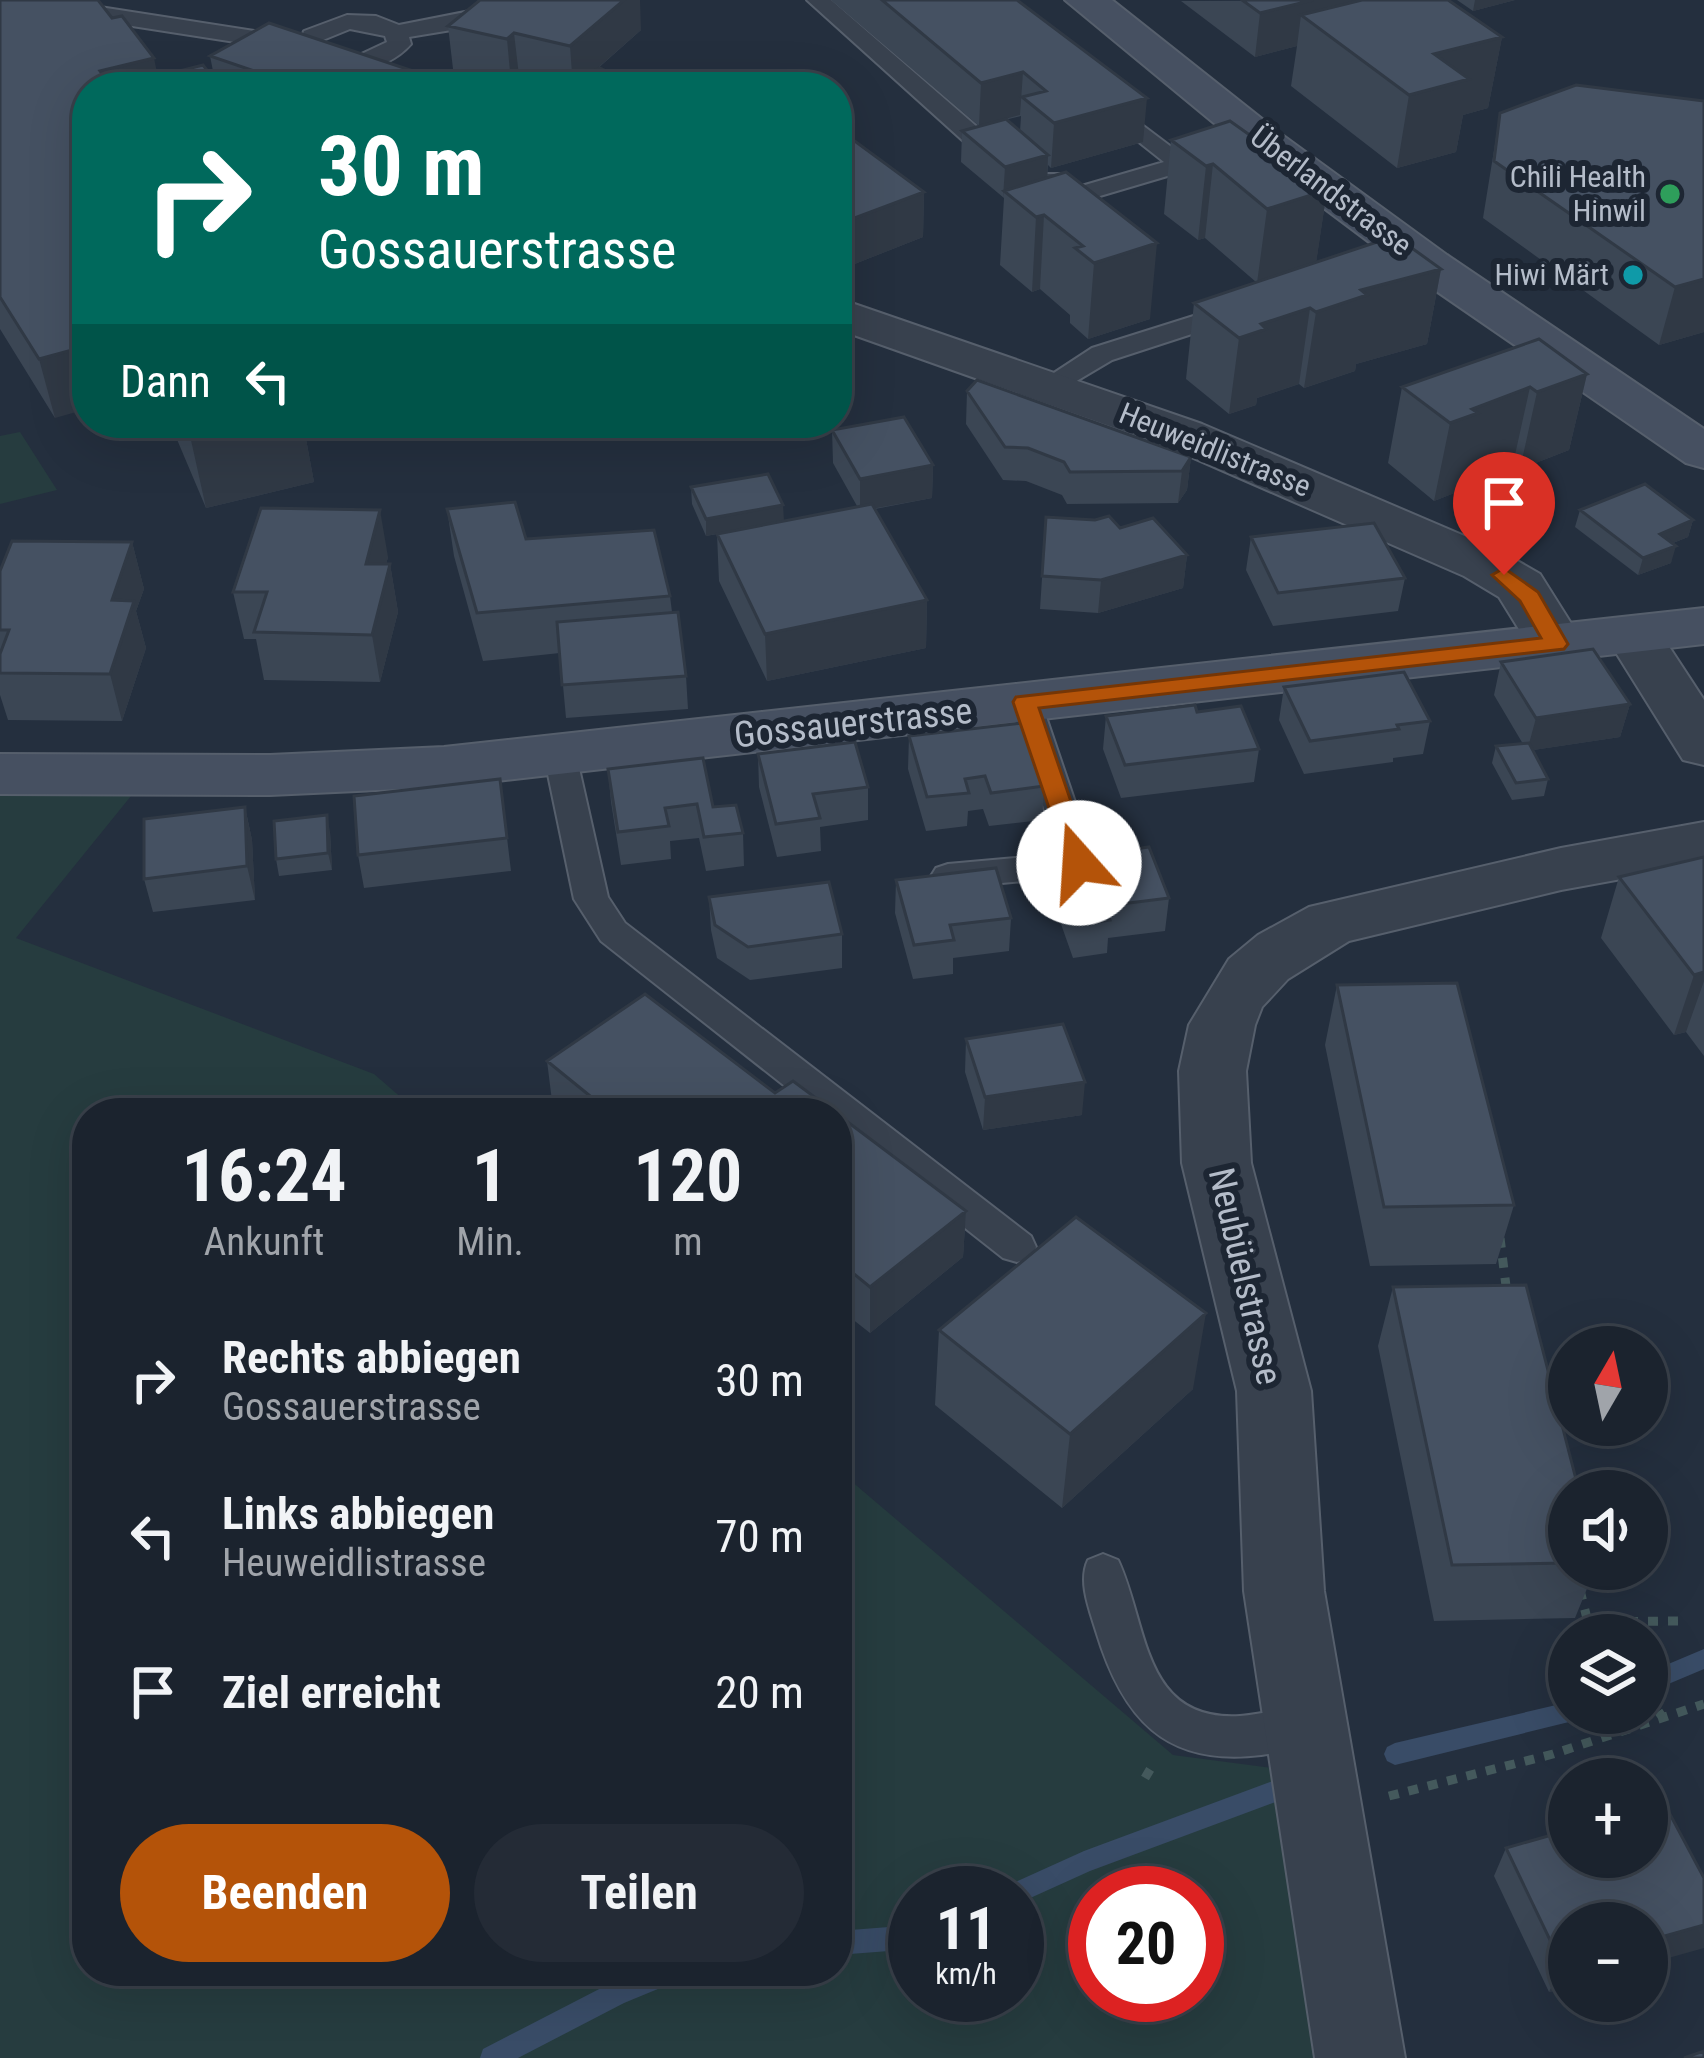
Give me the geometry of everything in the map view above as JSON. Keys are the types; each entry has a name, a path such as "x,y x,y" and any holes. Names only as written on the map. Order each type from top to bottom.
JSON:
{"street":[{"name":"Überlandstrasse","path":"1086,0 1265,143 1430,265 1704,452"},
{"name":"Heuweidlistrasse","path":"852,318 1221,450 1483,564 1530,597 1556,644"},
{"name":"Gossauerstrasse","path":"0,774 332,773 560,754 1704,626"},
{"path":"1633,635 1704,746"},
{"name":"Neubüelstrasse","path":"1360,2058 1324,1811 1283,1584 1274,1390 1226,1212 1216,1148 1214,1081 1222,1023 1252,975 1300,937 1331,923 1561,869 1704,843"}],"lane":[{"path":"0,26 54,13 87,12 245,39 308,43 348,11 396,32 494,16 550,0"},
{"path":"818,0 979,142 999,137 1074,196 1182,164 1095,96"},
{"path":"308,43 316,57 328,62 376,60 394,50 396,32"},
{"path":"376,60 390,72"},
{"path":"1048,386 1102,353 1255,305"},
{"path":"948,876 1079,863 1025,702"},
{"path":"560,754 591,899 613,932 826,1098"},
{"path":"852,1118 1017,1247"},
{"path":"1103,1573 1135,1678 1147,1698 1176,1726 1226,1737 1308,1728"}],"path":[{"path":"1496,1224 1506,1262 1507,1300"},
{"path":"1668,1621 1679,1621"},
{"path":"1668,1716 1704,1704"},
{"path":"1324,1811 1500,1769 1612,1734"}],"green space":[{"path":"20,432 57,490 0,504 0,436"},
{"path":"0,774 148,775 16,938 374,1074 402,1098 72,1098 72,1986 852,1986 852,1482 1173,1755 1287,1770 1324,2058 0,2058"}],"building":[{"path":"0,0 98,0 112,18 122,16 154,58 101,72 72,72 72,350 39,359 0,297"},
{"path":"480,0 624,0 570,46 514,33 507,39 448,26"},
{"path":"882,0 1017,0 1147,98 1054,123 1022,97 1046,91 1023,72 981,83"},
{"path":"1242,0 1313,0 1260,13"},
{"path":"1362,0 1448,0 1502,37 1434,54 1469,79 1409,95 1301,15"},
{"path":"269,23 416,72 257,72 210,56"},
{"path":"203,65 208,72 176,72"},
{"path":"1576,85 1704,101 1704,279 1675,287 1494,161 1500,113"},
{"path":"1006,119 1048,155 1005,167 962,131"},
{"path":"1230,121 1327,190 1267,209 1213,164 1206,166 1171,140"},
{"path":"852,139 924,192 852,219"},
{"path":"1066,172 1157,243 1094,263 1075,248 1083,246 1004,191"},
{"path":"1395,236 1441,269 1361,290 1367,295 1316,312 1310,308 1261,324 1266,329 1239,338 1194,303"},
{"path":"1539,339 1587,374 1537,392 1530,387 1472,409 1478,413 1450,423 1402,387"},
{"path":"977,380 1191,457 1182,471 1070,472 1064,462 1028,448 1005,447 967,391"},
{"path":"904,417 933,465 860,479 837,438 852,438 852,426"},
{"path":"768,474 783,505 706,519 691,487"},
{"path":"1645,484 1693,520 1660,534 1676,546 1643,558 1580,510"},
{"path":"515,502 526,539 654,530 670,596 477,613 447,509"},
{"path":"872,504 927,600 765,634 717,534"},
{"path":"261,508 380,510 366,564 390,564 372,635 254,632 267,592 233,592"},
{"path":"1109,516 1120,528 1153,518 1187,555 1101,580 1042,576 1046,517 1095,520"},
{"path":"1374,523 1405,578 1278,593 1251,537"},
{"path":"12,541 132,542 112,600 134,601 110,674 0,673 0,654 9,630 0,630 0,571"},
{"path":"678,612 686,676 562,685 557,622"},
{"path":"1593,649 1630,704 1536,718 1501,662"},
{"path":"1404,672 1430,721 1310,741 1284,687"},
{"path":"1195,705 1197,712 1241,706 1259,749 1125,765 1106,716"},
{"path":"1023,723 1044,786 991,793 985,776 965,779 969,793 927,797 909,736"},
{"path":"855,742 868,787 813,794 820,818 776,824 758,754"},
{"path":"1529,743 1548,779 1516,783 1496,746"},
{"path":"703,758 713,807 736,805 743,833 704,837 697,804 665,808 669,826 618,832 608,769"},
{"path":"500,779 507,838 358,855 354,796"},
{"path":"245,807 247,866 144,879 144,819"},
{"path":"327,815 328,853 276,859 274,821"},
{"path":"1149,847 1169,898 1105,906 1110,920 1076,925 1053,860"},
{"path":"1704,857 1704,972 1694,975 1619,877"},
{"path":"996,868 1011,918 950,925 954,940 914,945 896,880"},
{"path":"829,882 842,934 748,947 715,925 709,897"},
{"path":"1457,983 1514,1205 1384,1207 1337,985"},
{"path":"645,994 775,1093 793,1081 816,1098 593,1098 547,1061"},
{"path":"1063,1024 1085,1082 985,1097 966,1039"},
{"path":"852,1125 966,1211 870,1287 852,1272"},
{"path":"1076,1217 1206,1313 1070,1434 939,1330"},
{"path":"1526,1285 1548,1371 1548,1446 1567,1446 1574,1470 1548,1470 1548,1563 1452,1565 1393,1287"},
{"path":"1668,1810 1704,1878 1704,1925 1668,1935 1668,1902 1548,1902 1548,1936 1506,1848 1548,1836 1548,1878 1668,1878"}],"waterway":[{"path":"1668,1674 1704,1659"},
{"path":"1395,1754 1548,1717"},
{"path":"1044,1881 1273,1792"},
{"path":"852,1942 888,1939"},
{"path":"492,2058 636,1986"}],"place":[{"name":"Chili Health Hinwil","path":"1670,194"},
{"name":"Hiwi Märt","path":"1633,275"}],"route":[{"path":"1079,863 1025,702 1556,644 1530,597 1504,575"}]}
